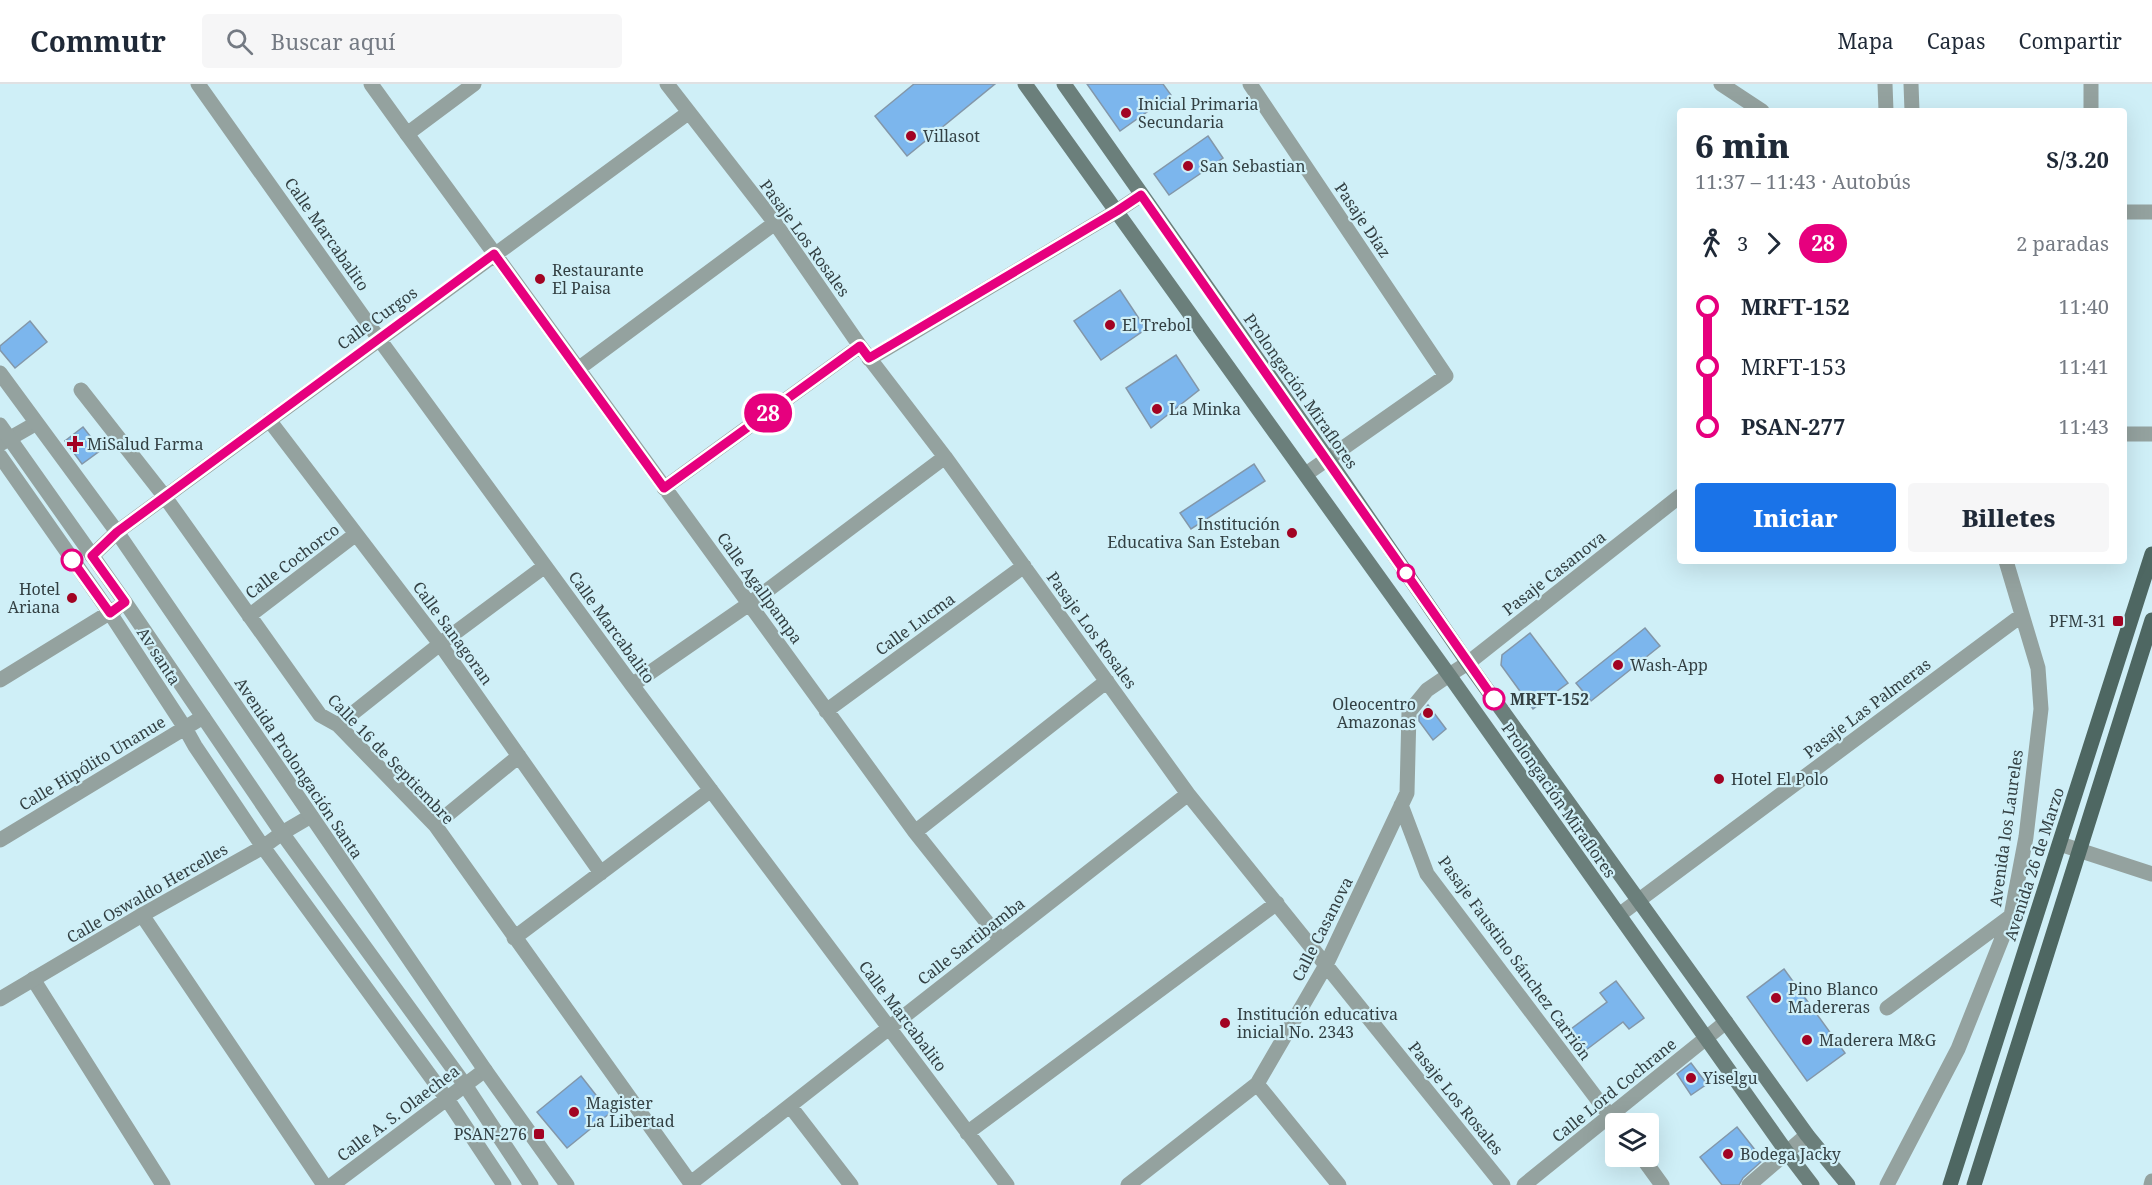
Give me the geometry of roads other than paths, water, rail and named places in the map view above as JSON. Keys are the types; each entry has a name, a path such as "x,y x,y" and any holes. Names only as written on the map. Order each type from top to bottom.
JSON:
{"main road":[{"name":"Prolongación Miraflores","path":"1025,84 1306,474 1785,1151 1812,1185"},
{"name":"Prolongación Miraflores","path":"1064,84 1328,459 1468,663 1807,1135 1848,1185"},
{"name":"Avenida 26 de Marzo","path":"1950,1185 2152,554"},
{"path":"1974,1185 2152,620"}],"street":[{"name":"Calle Marcabalito","path":"198,84 379,339 632,685 1007,1185"},
{"name":"Calle Agallpampa","path":"371,84 915,832 1001,940"},
{"path":"407,134 474,84"},
{"name":"Pasaje Los Rosales","path":"667,84 775,223 865,352 945,457 1188,794 1503,1185"},
{"name":"Pasaje Díaz","path":"1250,84 1446,376 1328,459"},
{"path":"1722,84 1758,108"},
{"path":"1885,84 1886,108"},
{"path":"1911,84 1912,108"},
{"path":"2091,84 2091,108"},
{"name":"Calle Curgos","path":"92,556 117,532 688,113"},
{"path":"664,488 865,352 1117,211 1141,195"},
{"path":"2127,212 2152,212"},
{"path":"578,369 775,223"},
{"name":"Avenida Prolongación Santa","path":"0,373 35,424 117,532 485,1070 567,1185"},
{"name":"Calle 16 de Septiembre","path":"81,390 165,497 320,715 338,725 435,825 692,1184"},
{"name":"Calle Sanagoran","path":"269,420 440,644 601,873"},
{"path":"5,441 35,424"},
{"path":"0,425 5,441 125,602 282,833 465,1085 531,1185"},
{"path":"2127,434 2152,434"},
{"name":"Av santa","path":"0,456 110,613 185,728"},
{"path":"632,685 749,604 945,457"},
{"path":"1306,474 1328,459"},
{"name":"Pasaje Casanova","path":"1449,675 1468,663 1677,498"},
{"name":"Calle Cochorco","path":"249,616 356,534"},
{"name":"Avenida los Laureles","path":"1887,1185 1958,1049 2011,916 2026,837 2041,709 2038,668 2007,564"},
{"path":"338,725 440,644 545,566"},
{"name":"Calle Lucma","path":"826,711 1024,566"},
{"path":"0,681 125,602"},
{"name":"Pasaje Las Palmeras","path":"1619,915 2022,615"},
{"name":"Calle Casanova","path":"1128,1185 1257,1084 1326,965 1407,793 1409,712 1427,690 1449,675"},
{"path":"915,832 1107,681"},
{"name":"Calle Hipólito Unanue","path":"0,840 203,717"},
{"path":"185,728 263,847 447,1099 504,1185"},
{"path":"435,825 519,756"},
{"path":"514,938 711,790"},
{"name":"Calle Sartibamba","path":"692,1184 1188,794"},
{"name":"Pasaje Faustino Sánchez Carrión","path":"1401,805 1427,874 1608,1113"},
{"name":"Calle Oswaldo Hercelles","path":"0,999 263,847 311,816"},
{"path":"2060,844 2152,874"},
{"path":"967,1133 1277,903"},
{"path":"142,915 324,1185"},
{"path":"1887,1008 2011,916"},
{"path":"33,979 163,1185"},
{"name":"Calle Lord Cochrane","path":"1621,1113 1726,1022"},
{"name":"Calle A. S. Olaechea","path":"332,1185 485,1070"},
{"path":"1257,1084 1333,1183"},
{"path":"790,1106 851,1185"},
{"name":"Calle Lord Cochrane","path":"1524,1185 1605,1126"},
{"path":"1749,1185 1785,1151 1807,1135"},
{"path":"1649,1167 1662,1185"}],"place":[{"name":"Inicial Primaria Secundaria","path":"1126,113"},
{"name":"Villasot","path":"911,136"},
{"name":"San Sebastian","path":"1188,166"},
{"name":"Restaurante El Paisa","path":"540,279"},
{"name":"El Trebol","path":"1110,325"},
{"name":"La Minka","path":"1157,409"},
{"name":"MiSalud Farma","path":"75,444"},
{"name":"Institución Educativa San Esteban","path":"1292,533"},
{"name":"Hotel Ariana","path":"72,598"},
{"name":"PFM-31","path":"2118,621"},
{"name":"Wash-App","path":"1618,665"},
{"name":"MRFT-152","path":"1494,699"},
{"name":"Oleocentro Amazonas","path":"1428,713"},
{"name":"Hotel El Polo","path":"1719,779"},
{"name":"Pino Blanco Madereras","path":"1776,998"},
{"name":"Institución educativa inicial No. 2343","path":"1225,1023"},
{"name":"Maderera M&G","path":"1807,1040"},
{"name":"Yiselgu","path":"1691,1078"},
{"name":"Magister La Libertad","path":"574,1112"},
{"name":"PSAN-276","path":"539,1134"},
{"name":"Bodega Jacky","path":"1728,1154"}]}
